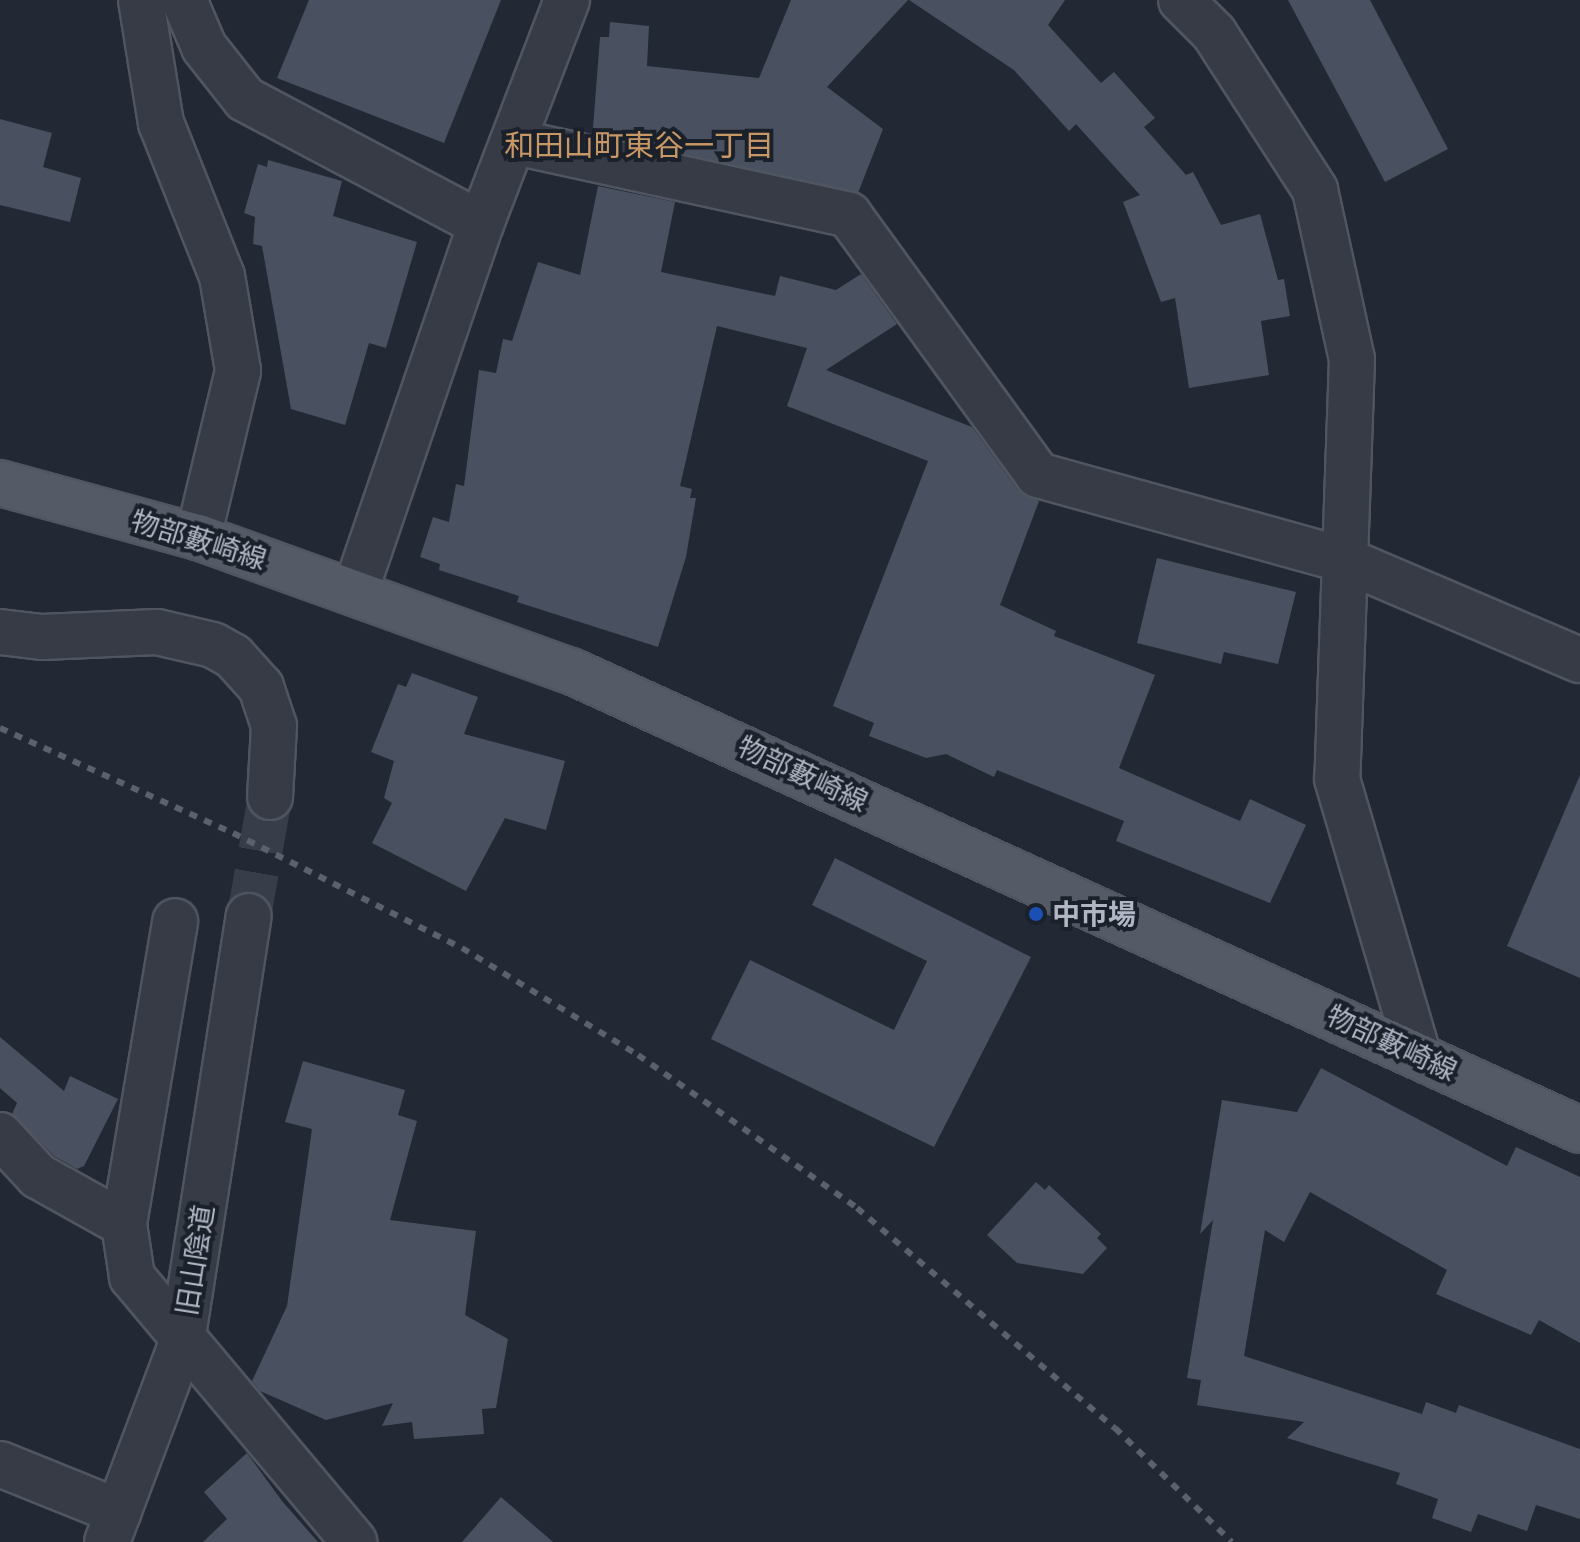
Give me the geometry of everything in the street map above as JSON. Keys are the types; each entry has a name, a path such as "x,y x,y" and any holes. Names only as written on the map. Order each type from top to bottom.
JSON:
{"main road":[{"name":"物部藪崎線","path":"0,483 198,537 356,589 678,716 1580,1130"}],"street":[{"path":"141,0 161,123 222,276 238,371 198,537"},
{"path":"184,0 204,47 245,99 481,224"},
{"path":"356,589 481,224 567,0"},
{"path":"1181,0 1214,33 1315,190 1352,359 1337,779 1418,1055"},
{"path":"515,142 849,215 1038,475 1345,560 1580,660"},
{"path":"0,632 42,637 157,632 213,645 233,656 261,687 274,726 270,797"},
{"name":"旧山陰道","path":"249,916 182,1342 354,1542"},
{"path":"0,1464 113,1527 182,1342 132,1277 124,1224 175,921"},
{"path":"0,1135 38,1176 124,1224"}],"building":[{"path":"309,0 501,0 444,143 277,78"},
{"path":"791,0 908,0 827,87 883,129 858,193 608,137 609,130 593,128 600,37 609,37 610,22 649,26 647,66 759,78"},
{"path":"909,0 1065,0 1048,25 1101,83 1114,72 1155,118 1144,127 1186,175 1193,172 1221,225 1260,214 1278,280 1284,279 1290,316 1261,321 1269,375 1189,388 1175,298 1161,302 1123,202 1140,195 1076,124 1069,131 1014,70"},
{"path":"1288,0 1370,0 1448,149 1385,182"},
{"path":"0,119 52,133 43,167 81,178 70,222 0,205"},
{"path":"268,160 342,181 333,216 417,242 386,348 369,343 345,425 291,409 262,246 253,244 255,217 244,213 258,164 267,167"},
{"path":"598,186 675,202 661,272 775,296 780,276 836,290 861,274 897,324 826,370 972,427 1018,490 1039,501 1000,605 1056,631 1054,636 1155,675 1119,768 1240,821 1250,799 1306,825 1270,903 1116,841 1124,821 997,770 994,777 946,754 926,758 869,736 874,723 833,706 928,461 787,406 807,348 717,326 680,486 692,489 690,498 696,498 686,557 658,647 517,602 519,596 439,570 440,564 420,557 433,517 449,522 456,484 464,486 479,370 496,373 503,339 512,341 538,262 580,275"},
{"path":"1157,558 1296,592 1278,664 1224,652 1221,664 1137,643"},
{"path":"412,673 478,697 464,734 565,761 546,830 505,818 466,891 372,843 392,803 384,798 394,761 371,752 398,684 406,687"},
{"path":"1580,775 1580,978 1507,946"},
{"path":"835,858 1031,957 934,1147 711,1039 750,960 894,1030 927,961 812,905"},
{"path":"0,1037 64,1091 70,1076 118,1099 84,1166 77,1169 54,1156 12,1114 17,1103 0,1088"},
{"path":"303,1061 405,1090 398,1115 417,1121 390,1220 476,1231 465,1315 508,1339 496,1408 482,1409 484,1434 414,1439 412,1422 382,1426 393,1403 326,1420 260,1391 252,1381 287,1306 312,1129 285,1122"},
{"path":"1321,1068 1507,1166 1516,1147 1580,1177 1580,1343 1539,1320 1531,1335 1436,1294 1447,1270 1310,1192 1284,1242 1265,1230 1244,1356 1422,1414 1426,1402 1456,1413 1459,1405 1580,1449 1580,1519 1536,1505 1527,1531 1478,1514 1471,1532 1432,1518 1438,1499 1396,1484 1400,1473 1287,1438 1304,1422 1197,1405 1201,1380 1187,1378 1213,1220 1200,1234 1222,1100 1297,1112"},
{"path":"1036,1182 1045,1190 1049,1185 1101,1234 1097,1238 1107,1248 1083,1274 1017,1263 987,1235"},
{"path":"247,1453 282,1501 318,1542 203,1542 227,1519 204,1492"},
{"path":"501,1497 553,1542 462,1542"}],"tunnel":[{"path":"249,916 270,797"}],"railway":[{"path":"0,728 233,833 462,948 638,1055 857,1208 1115,1428 1232,1542"}],"place":[{"name":"中市場","path":"1036,914"}],"district":[{"name":"和田山町東谷一丁目","path":"639,146"}]}
